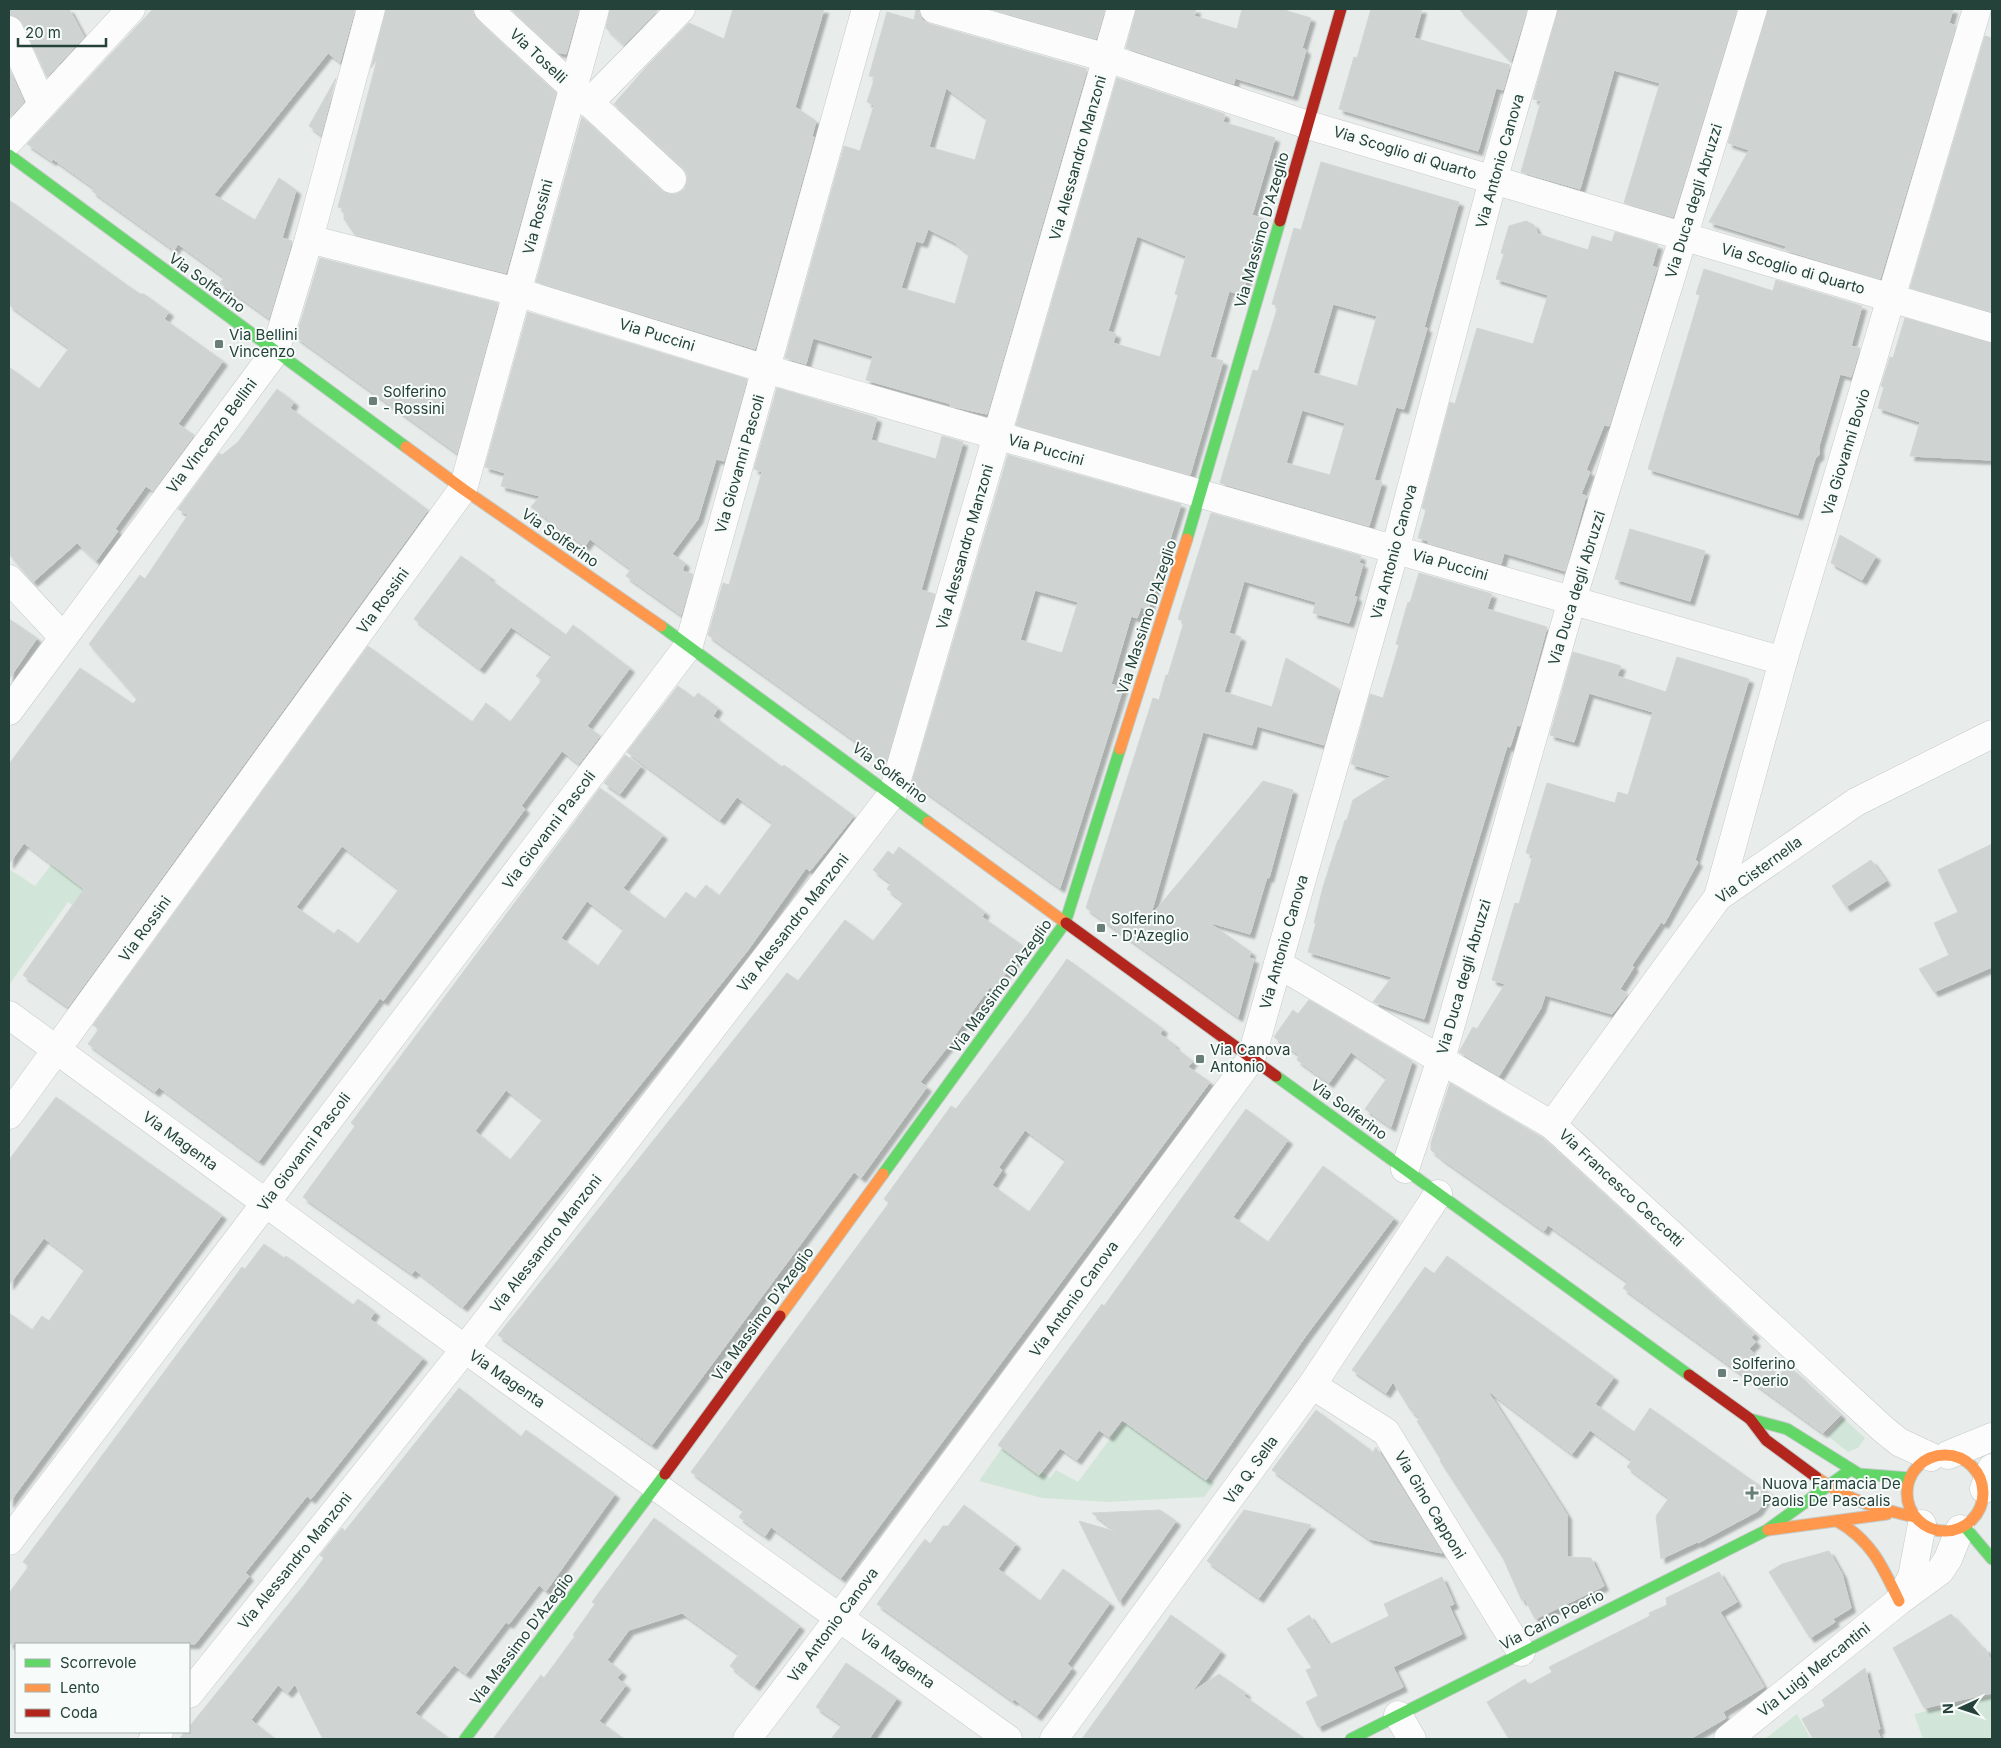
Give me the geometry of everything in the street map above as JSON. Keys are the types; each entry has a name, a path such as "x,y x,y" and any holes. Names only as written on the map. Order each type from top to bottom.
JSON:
{"street":[{"path":"9,141 131,9"},
{"name":"Via Vincenzo Bellini","path":"9,711 275,352 309,239 371,9"},
{"name":"Via Toselli","path":"488,9 672,179"},
{"name":"Via Rossini","path":"9,1115 464,489 517,292 581,95 595,9"},
{"path":"581,95 681,9"},
{"name":"Via Giovanni Pascoli","path":"9,1541 690,644 866,9"},
{"name":"Via Scoglio di Quarto","path":"934,9 1107,58 1308,124 1992,328"},
{"name":"Via Alessandro Manzoni","path":"190,1693 465,1349 893,794 1121,9"},
{"name":"Via Massimo D'Azeglio","path":"465,1739 657,1485 1065,923 1202,494 1341,9"},
{"name":"Via Antonio Canova","path":"747,1739 839,1618 1251,1058 1395,550 1493,180 1543,9"},
{"name":"Via Duca degli Abruzzi","path":"1405,1170 1441,1059 1572,600 1753,9"},
{"name":"Via Giovanni Bovio","path":"1718,897 1782,661 1977,9"},
{"path":"9,30 42,104"},
{"name":"Via Solferino","path":"9,155 464,489 690,644 1065,923 1750,1419 1766,1440 1828,1485 1856,1501 1918,1521"},
{"name":"Via Puccini","path":"309,239 517,292 766,369 1782,661"},
{"path":"9,579 63,637"},
{"name":"Via Cisternella","path":"1552,1125 1718,897 1856,802 1992,734"},
{"name":"Via Francesco Ceccotti","path":"1278,964 1552,1125 1899,1442 1939,1456"},
{"name":"Via Magenta","path":"9,1015 56,1052 465,1349 657,1485 1008,1739"},
{"name":"Via Q. Sella","path":"1054,1739 1312,1385 1438,1194"},
{"name":"Via Gino Capponi","path":"1312,1385 1386,1432 1521,1652"},
{"name":"Via Solferino","path":"1750,1419 1787,1429 1859,1474 1910,1478"},
{"path":"1986,1486 1976,1517 1962,1528 1950,1532 1930,1529 1918,1521 1907,1498 1910,1478 1922,1462 1992,1437"},
{"path":"1939,1456 1958,1457 1968,1462 1981,1478 1986,1486 1988,1517"},
{"name":"Via Carlo Poerio","path":"1351,1739 1767,1530 1850,1470"},
{"name":"Via Carlo Poerio","path":"1767,1530 1894,1512"},
{"path":"1837,1521 1850,1527 1864,1538 1878,1558 1899,1601"},
{"name":"Via Luigi Mercantini","path":"1899,1601 1912,1577 1918,1521"},
{"path":"1962,1528 1992,1559"},
{"name":"Via Luigi Mercantini","path":"1728,1739 1899,1601 1940,1571 1948,1559 1962,1528"},
{"path":"1398,1715 1412,1739"}],"green space":[{"path":"58,856 135,913 117,936 68,902 9,985 9,869 35,886"},
{"path":"1187,1376 1148,1439 1215,1483 1204,1497 1107,1502 1042,1498 979,1481 1004,1445 1050,1478 1056,1470 1078,1482 1115,1432 1143,1400"},
{"path":"1843,1418 1865,1438 1858,1448 1848,1452 1828,1436"},
{"path":"1992,1696 1992,1739 1923,1739 1914,1714"},
{"path":"1797,1714 1811,1739 1765,1739"}],"building":[{"path":"9,9 69,9 84,37 47,77 23,24 18,17 9,15"},
{"path":"153,9 355,9 340,62 328,53 214,195 255,220 279,178 296,190 282,238 292,241 269,318 220,283 224,277 178,244 174,250 92,191 94,188 53,159 52,161 27,144"},
{"path":"386,9 473,9 473,14 477,20 556,93 506,273 355,235 344,219 344,209 338,207 377,60 371,68"},
{"path":"511,9 579,9 566,54 557,52"},
{"path":"610,9 658,10 624,45 606,28"},
{"path":"733,9 824,9 795,107 816,121 812,136 814,137 755,349 536,282 582,117 662,191 676,194 684,189 687,182 687,174 683,168 614,104 647,66 689,23 724,39"},
{"path":"916,9 919,9 922,20 930,24 1087,69 987,414 950,406 951,404 866,380 873,356 813,338 806,364 785,358 844,146 860,151 874,105 867,102 875,77 869,76 887,12 914,20","holes":["946,88 987,118 975,160 929,147","928,229 954,242 969,254 955,304 901,288 916,241 923,243"]},
{"path":"990,9 1105,9 1096,39"},
{"path":"1136,9 1196,9 1194,16 1237,29 1242,9 1281,9 1311,18 1302,48 1306,50 1293,96 1235,78 1234,84 1126,48"},
{"path":"1371,9 1422,9 1414,38 1510,65 1503,90 1496,88 1478,151 1339,109 1354,57 1357,58"},
{"path":"1459,9 1527,9 1511,61"},
{"path":"1558,9 1737,9 1673,217 1624,203 1660,83 1614,70 1580,189 1521,172 1541,101 1533,99"},
{"path":"1768,9 1953,9 1949,23 1956,26 1880,279 1785,250 1786,246 1709,222 1749,150 1728,143"},
{"path":"1985,36 1992,38 1992,312 1910,288"},
{"path":"9,68 24,102 9,118"},
{"path":"336,78 321,135 309,126"},
{"path":"1117,78 1225,114 1223,122 1275,138 1252,215 1264,219 1242,295 1229,291 1210,357 1223,361 1190,475 1016,425","holes":["1137,236 1186,256 1175,294 1178,295 1160,357 1113,343 1116,334 1108,331"]},
{"path":"1321,162 1459,202 1424,327 1427,328 1404,409 1396,407 1374,480 1382,482 1369,526 1220,483 1253,370 1258,371 1278,306 1272,304 1294,228 1301,230","holes":["1333,304 1377,316 1357,386 1313,373","1302,410 1345,423 1330,475 1286,463"]},
{"path":"9,200 124,283 140,294 144,294 169,312 164,319 223,361 178,424 194,435 153,491 146,486 115,529 118,531 96,561 77,543 33,582 9,554 9,367 39,389 69,348 9,305"},
{"path":"1526,221 1534,225 1538,234 1588,250 1592,236 1612,242 1615,232 1658,245 1652,266 1657,268 1609,426 1604,425 1586,470 1590,472 1581,494 1586,496 1565,571 1504,553 1501,564 1428,543 1429,541 1418,538 1426,510 1422,508 1450,402 1455,404 1477,328 1533,344 1548,295 1496,279 1504,254 1501,253 1509,226"},
{"path":"320,258 498,303 457,453 296,337"},
{"path":"1704,269 1773,291 1776,280 1862,306 1851,346 1860,348 1851,377 1840,374 1819,446 1819,455 1815,459 1798,515 1648,469 1700,295 1696,294"},
{"path":"528,312 747,379 724,461 716,459 698,519 672,554 685,563 682,571 693,574 681,615 626,576 631,569 590,539 585,546 531,507 540,496 501,486 505,473 485,467"},
{"path":"1905,318 1992,343 1992,460 1910,456 1920,422 1878,408 1884,387 1881,386 1890,357 1893,358"},
{"path":"777,388 877,418 871,440 936,459 942,436 963,442 921,590 935,594 886,763 708,635 723,583 729,585 762,472 754,469"},
{"path":"277,389 294,402 290,408 428,510 68,1007 23,975 84,889 24,843 9,864 9,764 80,668 133,704 137,699 89,644 140,575 145,579 188,515 178,509 219,453 222,455 238,442"},
{"path":"1008,455 1181,504 1148,610 1141,607 1137,618 1131,616 1111,684 1123,688 1060,888 912,782","holes":["1035,590 1078,602 1062,653 1020,640"]},
{"path":"1211,513 1361,556 1359,563 1363,564 1354,596 1357,597 1349,623 1313,613 1316,602 1244,581 1229,633 1241,637 1224,692 1272,707 1286,658 1339,689 1324,745 1257,726 1252,745 1203,732 1150,917 1263,781 1293,790 1269,878 1267,877 1250,934 1208,922 1251,952 1249,958 1254,959 1238,1017 1086,908 1153,698 1159,700 1166,675 1168,675 1184,622 1178,619"},
{"path":"1630,529 1705,551 1690,601 1615,579"},
{"path":"1840,535 1876,556 1862,580 1831,563"},
{"path":"461,556 490,577 489,579 566,635 573,625 630,668 587,726 600,736 579,764 562,751 521,806 525,809 383,1001 380,998 259,1161 159,1087 155,1092 88,1044 99,1029 93,1025 368,646 472,722 486,703 510,722 542,680 536,676 552,655 511,627 480,669 414,619","holes":["342,846 399,889 358,944 338,929 334,934 296,907"]},
{"path":"1419,573 1492,594 1487,609 1547,627 1520,726 1517,725 1510,747 1507,746 1424,1019 1373,1002 1392,977 1308,952 1323,887 1353,800 1391,776 1351,764 1370,694 1383,698 1399,645 1396,644 1408,602 1410,603"},
{"path":"9,619 37,638 9,679"},
{"path":"1573,652 1621,666 1617,676 1666,692 1677,657 1749,679 1695,860 1698,862 1664,924 1661,922 1632,965 1634,967 1620,989 1628,994 1612,1014 1545,995 1541,1008 1499,1076 1459,1052 1473,1027 1477,1029 1505,984 1492,980 1515,903 1519,904 1533,855 1526,853 1547,783 1615,803 1618,792 1628,795 1653,712 1589,693 1574,742 1550,735"},
{"path":"678,686 694,698 698,693 718,708 713,716 782,767 784,765 854,816 810,871 806,868 748,950 463,1307 415,1270 412,1274 303,1197 355,1126 351,1123 600,788 663,835 623,888 665,919 686,892 695,899 706,885 719,896 773,823 737,797 720,820 627,752","holes":["587,901 624,929 598,966 561,938","506,1090 543,1119 510,1160 475,1131"]},
{"path":"625,755 641,766 620,794 604,783"},
{"path":"1992,844 1992,967 1934,992 1919,969 1949,955 1934,923 1958,912 1938,870"},
{"path":"899,847 985,912 982,917 1026,948 993,989 990,987 953,1040 920,1082 927,1087 861,1178 854,1172 652,1445 498,1335 787,973 798,981 845,920 873,941 904,902 887,889 891,883 873,870 888,851 893,855"},
{"path":"1871,860 1886,881 1846,907 1832,886"},
{"path":"1067,959 1163,1029 1160,1034 1193,1061 1188,1067 1210,1082 841,1578 771,1527 765,1536 739,1517 744,1510 691,1472 889,1203 884,1199 951,1106 956,1109","holes":["1025,1130 1066,1160 1029,1212 992,1185 1002,1170 999,1167"]},
{"path":"1309,1000 1412,1061 1391,1127 1365,1109 1387,1078 1351,1052 1329,1083 1297,1060 1299,1055 1274,1037 1293,1010 1298,1014"},
{"path":"1450,1083 1543,1138 1755,1334 1751,1337 1756,1342 1749,1349 1777,1374 1791,1368 1841,1415 1823,1433 1623,1288 1628,1282 1548,1225 1544,1231 1431,1150 1431,1143"},
{"path":"56,1097 222,1215 9,1503 9,1313 32,1330 42,1316 49,1321 85,1269 44,1238 9,1285 9,1160"},
{"path":"1246,1109 1288,1140 1233,1217 1268,1242 1323,1166 1394,1218 1305,1337 1206,1480 1122,1420 1109,1437 1099,1430 1077,1460 1060,1448 1039,1475 998,1445 1102,1304 1104,1306"},
{"path":"264,1244 284,1258 286,1256 353,1305 358,1299 375,1312 370,1319 423,1358 311,1499 307,1496 245,1573 249,1576 195,1644 9,1644 9,1593 29,1566 23,1562 242,1267 245,1269"},
{"path":"1447,1256 1614,1377 1595,1404 1634,1432 1650,1408 1770,1493 1758,1511 1698,1543 1661,1559 1656,1516 1669,1498 1627,1467 1632,1460 1590,1430 1572,1454 1487,1390 1567,1515 1567,1557 1591,1558 1604,1586 1535,1619 1525,1599 1522,1601 1503,1558 1440,1461 1417,1421 1421,1418 1411,1411 1393,1382 1386,1393 1352,1370 1425,1267 1434,1274"},
{"path":"459,1388 521,1437 526,1430 615,1494 546,1591 539,1585 509,1624 506,1622 466,1674 454,1665 415,1713 450,1739 323,1739 295,1684 288,1693 278,1685 251,1720 275,1739 179,1739 184,1733 190,1733 190,1726 324,1558 320,1555 342,1528 345,1531"},
{"path":"1316,1410 1369,1449 1372,1454 1376,1447 1442,1553 1369,1539 1272,1470"},
{"path":"964,1505 1016,1544 998,1569 1040,1601 1063,1569 1110,1603 1067,1664 1072,1668 1037,1716 877,1604 925,1539 930,1544 943,1526 948,1526"},
{"path":"1160,1510 1176,1521 1119,1602 1079,1521 1117,1532 1092,1513"},
{"path":"1244,1510 1311,1525 1259,1598 1207,1561"},
{"path":"654,1518 800,1626 755,1686 730,1666 739,1654 682,1613 629,1630 607,1660 622,1672 617,1678 626,1685 599,1721 624,1739 493,1739 541,1675 544,1678 575,1636 573,1635 595,1604 592,1602"},
{"path":"1829,1551 1842,1574 1851,1608 1833,1619 1835,1622 1810,1638 1769,1572 1782,1564"},
{"path":"1719,1572 1737,1602 1720,1612 1764,1687 1723,1712 1726,1718 1690,1739 1509,1739 1487,1702 1525,1679 1529,1685 1552,1672 1549,1667 1650,1616 1649,1613 1667,1605 1666,1598"},
{"path":"1442,1577 1454,1604 1449,1606 1462,1634 1393,1667 1403,1687 1318,1727 1306,1702 1318,1696 1306,1670 1312,1668 1287,1629 1309,1615 1329,1645 1389,1616 1384,1604"},
{"path":"1951,1614 1983,1649 1985,1648 1992,1662 1992,1693 1924,1708 1893,1648"},
{"path":"1171,1615 1221,1651 1192,1692 1219,1674 1246,1693 1244,1696 1305,1739 1082,1739"},
{"path":"846,1663 897,1698 869,1739 831,1739 842,1725 816,1707"},
{"path":"1865,1668 1880,1729 1877,1730 1881,1739 1813,1739 1802,1719 1825,1706 1822,1700"}],"traffic: fast":[{"path":"9,155 406,447"},
{"path":"1187,539 1280,221"},
{"path":"661,626 928,822"},
{"path":"883,1174 1065,923 1120,749"},
{"path":"1276,1076 1689,1375"},
{"path":"1750,1419 1787,1429 1859,1474 1910,1478"},
{"path":"1351,1739 1767,1530 1850,1470"},
{"path":"465,1739 665,1474"},
{"path":"1965,1527 1992,1559"}],"traffic: slow":[{"path":"406,447 463,489 661,626"},
{"path":"1120,749 1187,539"},
{"path":"928,822 1066,923"},
{"path":"780,1316 883,1174"},
{"path":"1953,1455 1966,1461 1977,1472 1983,1485 1983,1493 1981,1508 1966,1525 1953,1531 1937,1531 1924,1525 1909,1508 1907,1485 1913,1472 1930,1457 1953,1455"},
{"path":"1816,1477 1840,1492 1863,1503 1915,1517"},
{"path":"1768,1530 1887,1514"},
{"path":"1837,1521 1849,1528 1875,1555 1899,1601"}],"traffic: jam":[{"path":"1280,221 1341,9"},
{"path":"1066,923 1276,1076"},
{"path":"665,1474 780,1316"},
{"path":"1689,1375 1750,1419 1766,1440 1816,1477"}],"place":[{"name":"Via Bellini Vincenzo","path":"219,344"},
{"name":"Solferino - Rossini","path":"373,401"},
{"name":"Solferino - D'Azeglio","path":"1101,928"},
{"name":"Via Canova Antonio","path":"1200,1059"},
{"name":"Solferino - Poerio","path":"1722,1373"},
{"name":"Nuova Farmacia De Paolis De Pascalis","path":"1752,1493"}]}
